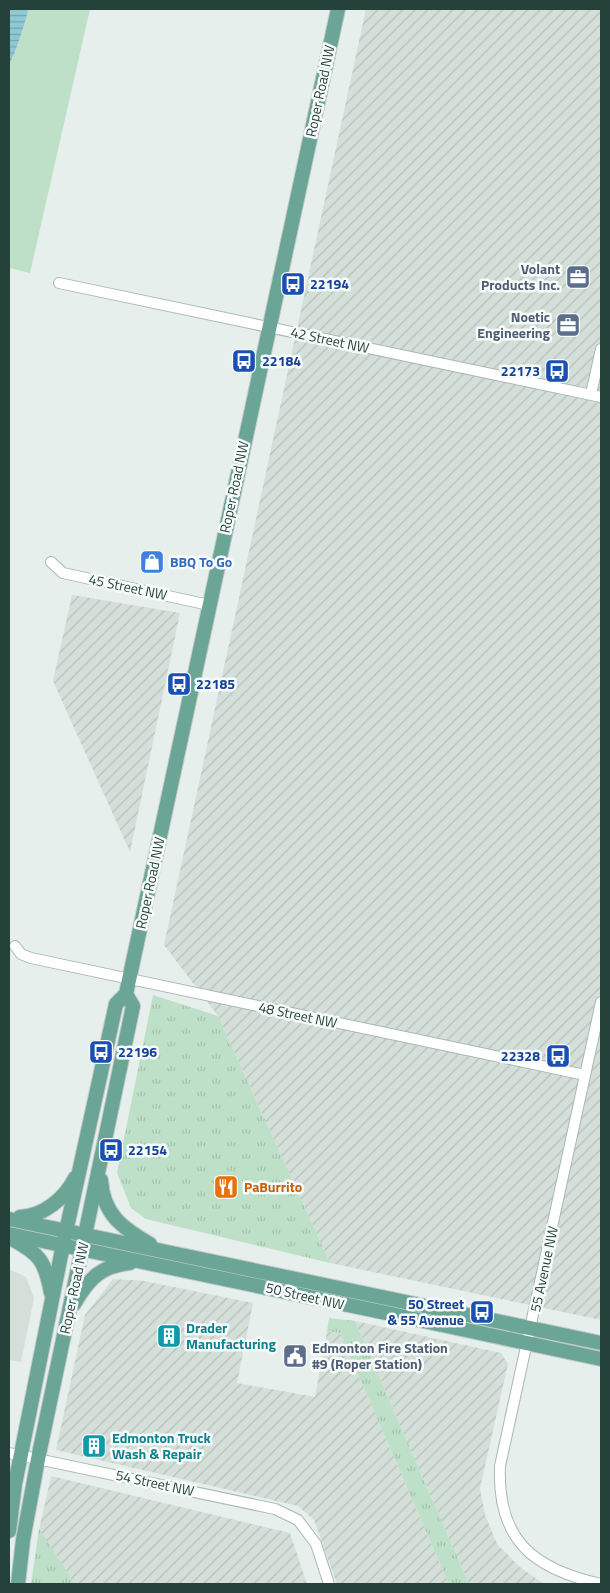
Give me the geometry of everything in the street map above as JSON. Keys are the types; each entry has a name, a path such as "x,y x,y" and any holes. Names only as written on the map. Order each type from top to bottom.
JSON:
{"main road":[{"name":"Roper Road NW","path":"9,1530 15,1455 53,1299 116,1004 126,994 208,605 338,9"},
{"name":"Roper Road NW","path":"18,1584 23,1540 38,1459 132,1006 126,994"},
{"path":"9,1218 38,1214 49,1207 69,1190 82,1163"},
{"path":"100,1164 104,1199 112,1216 129,1233 162,1251"},
{"name":"50 Street NW","path":"9,1218 601,1343"},
{"path":"9,1236 32,1251 42,1261 48,1274 53,1299"},
{"name":"50 Street NW","path":"9,1236 245,1282 601,1359"},
{"path":"69,1313 85,1287 102,1270 113,1265 141,1262"}],"street":[{"name":"42 Street NW","path":"59,283 596,396"},
{"path":"596,396 601,348"},
{"name":"45 Street NW","path":"51,562 63,573 208,605"},
{"name":"48 Street NW","path":"15,946 21,954 30,958 585,1075"},
{"name":"55 Avenue NW","path":"601,1002 500,1466 502,1504 513,1535 523,1546 552,1569 568,1576 601,1584"},
{"name":"54 Street NW","path":"15,1455 275,1509 298,1520 316,1544 329,1584"}],"shaded area":[{"path":"366,9 601,9 601,1320 330,1263 218,1016 164,945"},
{"path":"72,595 180,613 130,852 53,681"},
{"path":"9,1269 26,1277 34,1298 21,1362 9,1360"},
{"path":"113,1279 144,1281 253,1303 237,1383 315,1397 327,1331 340,1333 449,1584 337,1584 314,1520 298,1506 56,1450 85,1315"},
{"path":"355,1321 501,1353 508,1364 480,1488 485,1515 497,1544 521,1568 544,1584 469,1584"},
{"path":"51,1476 290,1533 307,1584 75,1584 39,1530"}],"green space":[{"path":"9,9 90,9 30,273 9,268"},
{"path":"153,995 218,1016 330,1263 146,1219 131,1208 117,1173"},
{"path":"329,1318 355,1321 469,1584 449,1584 340,1333 327,1331"},
{"path":"39,1529 75,1584 31,1584"}],"water":[{"path":"9,9 28,9 20,37 9,64"}],"place":[{"name":"Volant Products Inc.","path":"578,277"},
{"name":"22194","path":"293,284"},
{"name":"Noetic Engineering","path":"568,325"},
{"name":"22184","path":"244,361"},
{"name":"22173","path":"557,371"},
{"name":"BBQ To Go","path":"152,562"},
{"name":"22185","path":"179,684"},
{"name":"22196","path":"101,1052"},
{"name":"22328","path":"558,1056"},
{"name":"22154","path":"111,1150"},
{"name":"PaBurrito","path":"226,1187"},
{"name":"50 Street & 55 Avenue","path":"482,1312"},
{"name":"Drader Manufacturing","path":"169,1336"},
{"name":"Edmonton Fire Station #9 (Roper Station)","path":"295,1356"},
{"name":"Edmonton Truck Wash & Repair","path":"94,1446"}]}
